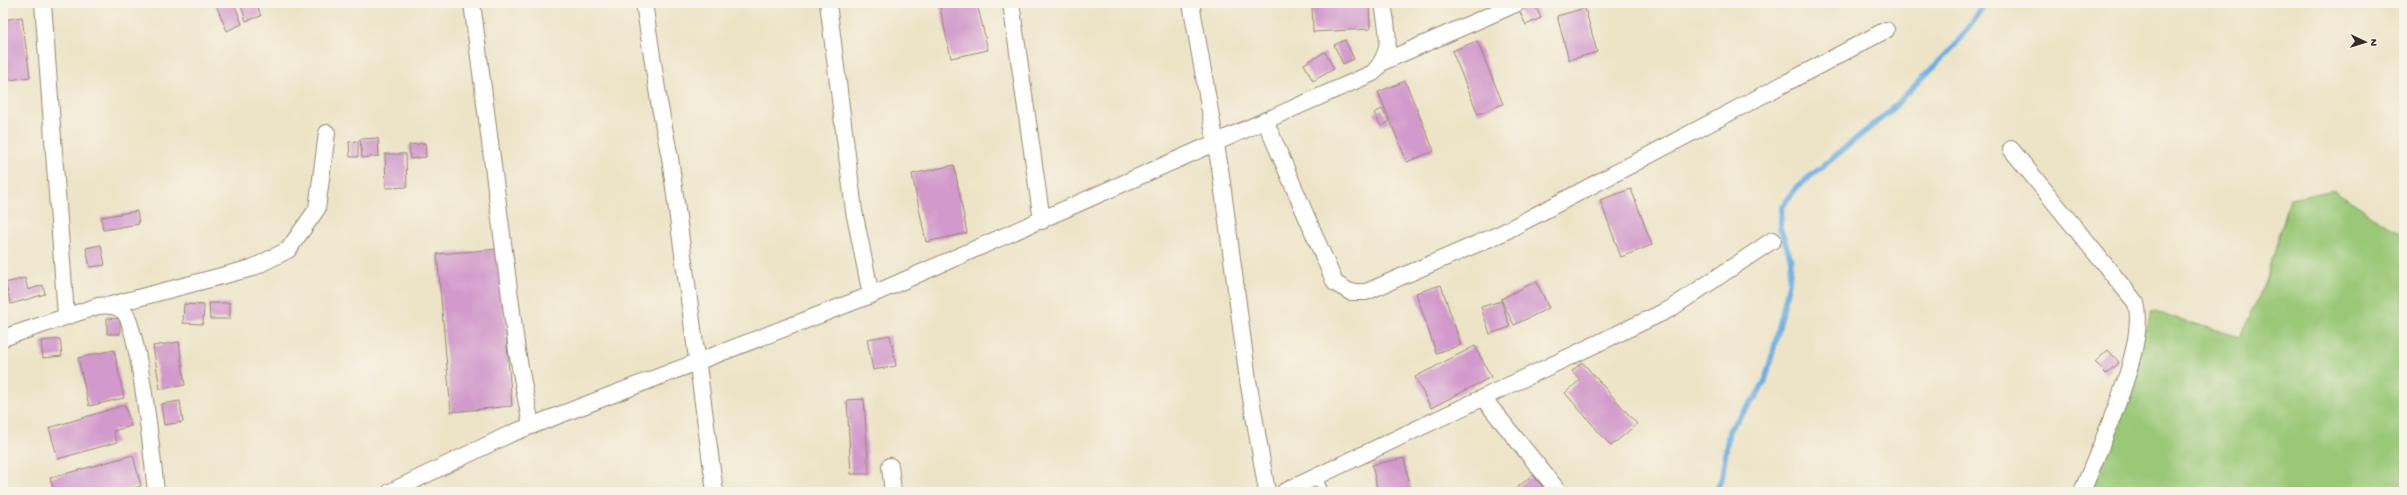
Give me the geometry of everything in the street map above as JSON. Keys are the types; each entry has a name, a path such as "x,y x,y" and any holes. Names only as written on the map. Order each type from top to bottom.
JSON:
{"street":[{"path":"43,3 66,315"},
{"path":"472,3 517,351 532,425"},
{"path":"644,3 659,102 670,158 678,228 698,361 715,492"},
{"path":"828,3 854,211 872,295"},
{"path":"1011,3 1042,221"},
{"path":"1191,3 1220,168 1248,380 1267,492"},
{"path":"1383,3 1389,44 1385,61"},
{"path":"390,492 474,450 532,425 872,295 1042,221 1215,142 1373,73 1385,61 1518,3"},
{"path":"1265,120 1335,283 1350,292 1366,292 1502,233 1886,30"},
{"path":"3,338 66,315 98,306 111,305 252,268 288,250 317,209 327,133"},
{"path":"2011,149 2136,303 2139,313 2136,349 2082,492"},
{"path":"1284,492 1670,309 1773,240"},
{"path":"111,305 123,311 130,321 142,384 156,492"},
{"path":"1483,398 1559,492"},
{"path":"890,466 893,492"}],"lane":[{"path":"1317,476 1324,492"}],"green space":[{"path":"2334,190 2404,236 2404,474 2398,492 2084,492 2152,311 2240,337 2265,284 2290,199"}],"building":[{"path":"215,3 234,3 242,24 227,31"},
{"path":"240,3 256,3 261,16 246,21"},
{"path":"939,3 977,3 988,50 951,58"},
{"path":"1312,3 1369,3 1370,29 1313,32"},
{"path":"1529,3 1534,3 1541,18 1526,25 1518,8"},
{"path":"1585,8 1597,52 1569,60 1557,16"},
{"path":"22,17 30,77 3,81 3,20"},
{"path":"1345,40 1354,59 1343,64 1334,45"},
{"path":"1477,41 1503,104 1478,114 1452,51"},
{"path":"1325,52 1334,69 1313,81 1304,64"},
{"path":"1405,81 1434,151 1407,162 1378,92"},
{"path":"1382,109 1389,122 1381,126 1374,113"},
{"path":"378,138 379,156 362,158 360,139"},
{"path":"358,141 358,157 350,157 349,142"},
{"path":"425,143 426,157 410,159 409,145"},
{"path":"385,154 406,154 407,187 386,188"},
{"path":"954,165 967,233 926,242 912,174"},
{"path":"1631,189 1652,245 1621,257 1600,200"},
{"path":"137,211 139,224 103,230 101,217"},
{"path":"101,245 105,265 90,267 86,248"},
{"path":"499,249 512,406 451,412 437,254"},
{"path":"25,278 28,290 43,285 45,294 11,304 5,283"},
{"path":"1536,281 1549,308 1514,325 1501,299"},
{"path":"1441,285 1461,345 1436,353 1416,293"},
{"path":"1501,301 1510,327 1490,334 1481,307"},
{"path":"209,303 230,303 230,319 210,319"},
{"path":"184,304 204,305 203,324 183,323"},
{"path":"107,318 120,319 120,334 107,334"},
{"path":"890,335 896,366 873,370 867,339"},
{"path":"60,339 62,356 43,358 41,341"},
{"path":"179,342 185,385 160,389 153,346"},
{"path":"1475,346 1491,377 1431,408 1415,377"},
{"path":"114,350 124,398 89,406 78,358"},
{"path":"2108,350 2119,362 2106,374 2095,362"},
{"path":"1582,362 1637,424 1611,446 1565,393 1580,380 1572,371"},
{"path":"864,399 869,474 851,474 847,400"},
{"path":"180,401 183,422 164,425 161,404"},
{"path":"125,405 131,426 113,431 117,442 58,459 49,428"},
{"path":"133,455 141,486 120,492 54,492 50,478"},
{"path":"1404,458 1411,490 1378,492 1372,465"},
{"path":"1533,475 1547,492 1511,492"}],"waterway":[{"path":"1716,492 1722,477 1729,430 1755,398 1765,381 1776,340 1789,283 1791,259 1780,228 1782,207 1796,188 1889,112 1956,44 1986,3"}]}
